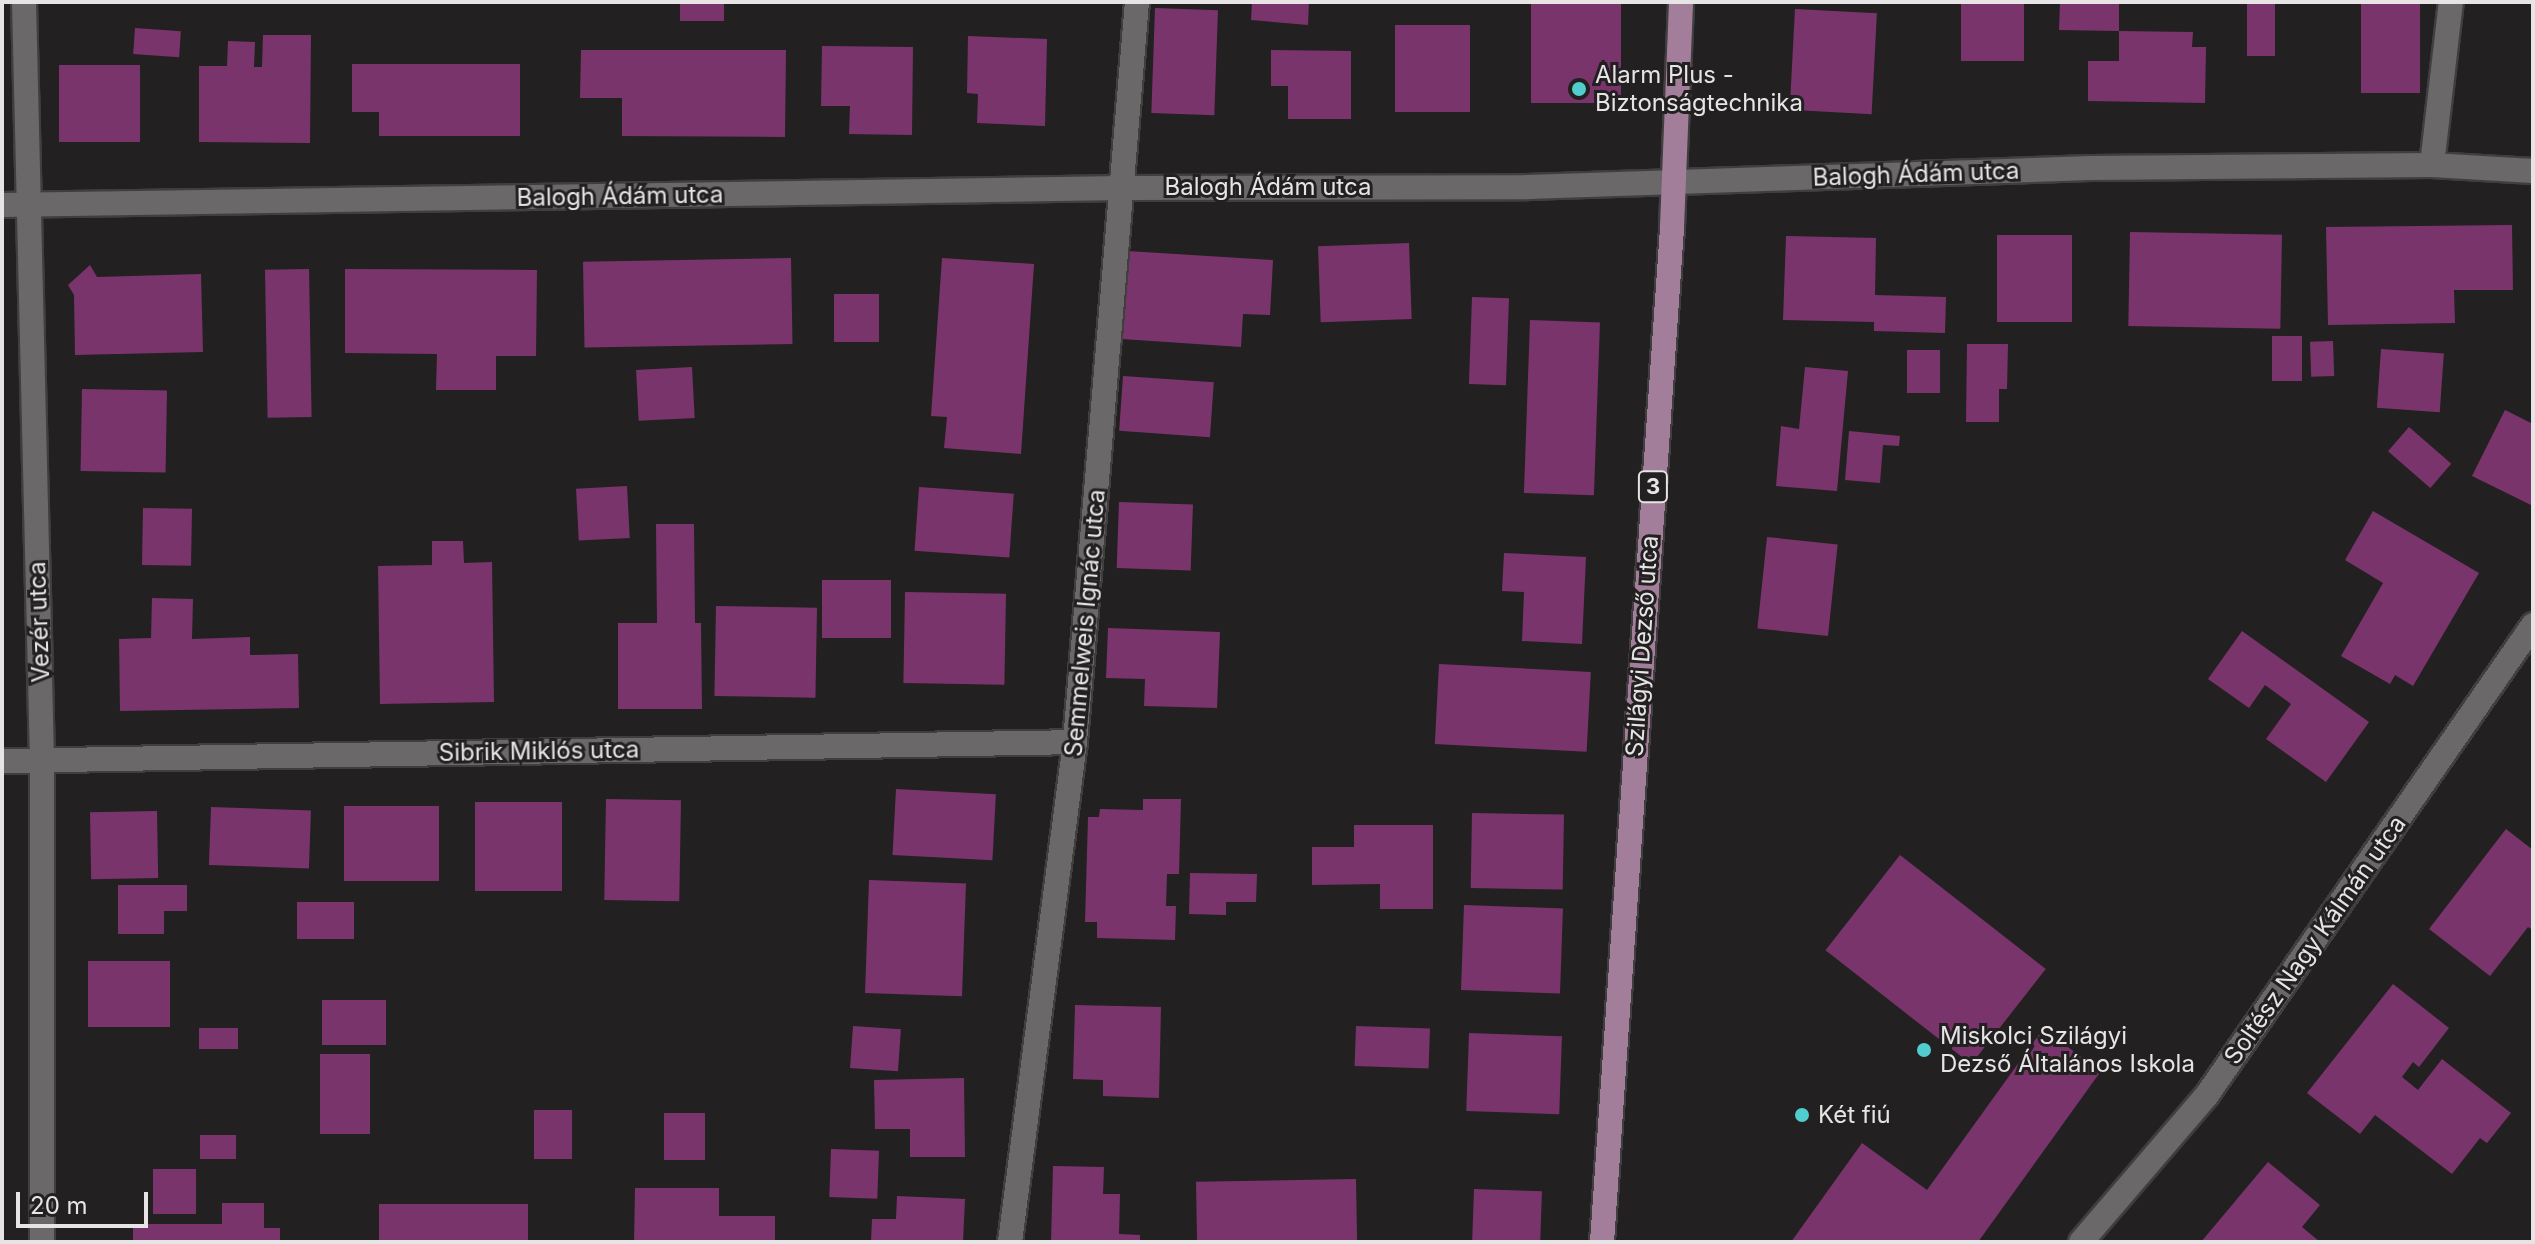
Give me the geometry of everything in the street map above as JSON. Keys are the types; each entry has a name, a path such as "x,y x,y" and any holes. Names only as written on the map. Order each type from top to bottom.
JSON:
{"main road":[{"name":"Szilágyi Dezső utca","path":"1602,1242 1673,182 1681,2"}],"street":[{"name":"Vezér utca","path":"24,2 42,760 42,1242"},
{"name":"Semmelweis Ignác utca","path":"1010,1242 1075,742 1137,2"},
{"path":"2432,165 2451,2"},
{"name":"Balogh Ádám utca","path":"2,205 1123,188 1528,187 2091,168 2432,165 2533,171"},
{"name":"Soltész Nagy Kálmán utca","path":"2081,1242 2207,1095 2533,625"},
{"name":"Sibrik Miklós utca","path":"2,761 1075,742"}],"building":[{"path":"680,2 724,2 724,21 680,21"},
{"path":"1252,2 1309,2 1308,25 1251,20"},
{"path":"1531,2 1621,2 1621,103 1531,103"},
{"path":"1961,2 2024,2 2024,61 1961,61"},
{"path":"2060,2 2119,2 2119,31 2059,30"},
{"path":"2247,2 2275,2 2275,56 2247,56"},
{"path":"2361,2 2420,2 2420,93 2361,93"},
{"path":"1155,8 1218,10 1214,115 1151,113"},
{"path":"1795,9 1877,13 1872,114 1790,110"},
{"path":"1395,25 1470,25 1470,112 1395,112"},
{"path":"135,28 181,31 179,57 133,54"},
{"path":"2119,31 2193,32 2192,47 2206,47 2205,103 2088,101 2088,61 2119,61"},
{"path":"263,35 311,35 310,143 199,142 199,66 227,66 228,41 255,42 254,67 262,67"},
{"path":"968,36 1047,39 1045,126 977,123 978,94 967,93"},
{"path":"822,46 913,47 912,135 849,134 850,106 821,106"},
{"path":"581,50 786,50 785,137 622,136 622,98 580,98"},
{"path":"1271,50 1351,51 1351,119 1288,119 1288,86 1271,86"},
{"path":"352,64 520,64 520,136 379,136 379,112 352,112"},
{"path":"59,65 140,65 140,142 59,142"},
{"path":"2512,225 2513,290 2454,290 2455,323 2328,325 2326,227"},
{"path":"2130,232 2282,235 2280,329 2128,326"},
{"path":"1997,235 2072,235 2072,322 1997,322"},
{"path":"1786,236 1876,238 1875,295 1946,297 1945,333 1874,331 1874,322 1783,320"},
{"path":"1409,243 1412,319 1321,322 1318,246"},
{"path":"1127,251 1273,260 1270,315 1243,314 1241,347 1122,339"},
{"path":"791,258 793,344 585,348 583,262"},
{"path":"942,258 1034,264 1021,454 944,448 947,417 931,416"},
{"path":"90,265 97,277 201,274 203,352 75,355 74,295 68,285"},
{"path":"309,269 312,417 268,418 265,270"},
{"path":"345,269 537,270 536,356 496,356 496,390 436,390 437,354 345,353"},
{"path":"834,294 879,294 879,342 834,342"},
{"path":"1472,297 1509,298 1506,385 1469,384"},
{"path":"1530,320 1600,322 1594,495 1524,493"},
{"path":"2272,336 2302,336 2302,381 2272,381"},
{"path":"2333,341 2334,376 2311,377 2310,342"},
{"path":"1967,344 2008,344 2007,389 1999,389 1999,422 1966,422"},
{"path":"2381,349 2444,353 2440,412 2377,408"},
{"path":"1907,350 1940,350 1940,393 1907,393"},
{"path":"692,367 695,418 639,421 636,370"},
{"path":"1805,367 1848,371 1837,491 1776,486 1781,426 1799,429"},
{"path":"1123,376 1214,382 1210,437 1119,431"},
{"path":"82,389 167,390 166,472 81,471"},
{"path":"2505,410 2533,424 2533,506 2472,476"},
{"path":"2409,427 2451,464 2430,488 2388,451"},
{"path":"1849,431 1900,436 1899,446 1883,445 1880,483 1845,480"},
{"path":"627,486 630,538 579,541 576,489"},
{"path":"919,487 1014,494 1009,557 915,551"},
{"path":"1119,502 1193,505 1191,571 1117,568"},
{"path":"143,508 192,509 191,566 142,565"},
{"path":"2373,511 2479,573 2413,686 2395,675 2390,684 2341,656 2383,583 2345,560"},
{"path":"656,524 694,524 695,623 701,623 702,709 618,709 618,623 657,623"},
{"path":"1767,537 1838,544 1828,636 1757,628"},
{"path":"432,541 463,541 464,563 492,562 494,702 380,704 378,566 432,565"},
{"path":"1504,553 1586,557 1582,644 1522,641 1524,592 1502,591"},
{"path":"822,580 891,580 891,638 822,638"},
{"path":"905,592 1006,594 1004,685 903,683"},
{"path":"152,598 193,599 192,639 250,637 250,655 298,654 299,708 120,711 119,639 151,638"},
{"path":"716,606 817,608 815,698 714,696"},
{"path":"1108,628 1220,632 1217,708 1144,706 1145,679 1106,678"},
{"path":"2242,631 2369,722 2326,782 2266,739 2291,704 2265,685 2249,708 2208,679"},
{"path":"1439,664 1591,672 1587,752 1435,744"},
{"path":"896,789 996,794 992,860 893,855"},
{"path":"606,799 681,800 679,901 604,900"},
{"path":"1143,799 1181,799 1179,874 1167,874 1166,906 1176,906 1175,940 1097,938 1097,922 1085,922 1088,817 1099,817 1100,809 1143,810"},
{"path":"475,802 562,802 562,891 475,891"},
{"path":"344,806 439,806 439,881 344,881"},
{"path":"211,807 311,810 309,868 209,865"},
{"path":"157,811 158,878 91,879 90,812"},
{"path":"1472,813 1564,815 1563,890 1471,888"},
{"path":"1354,825 1433,825 1433,909 1380,909 1380,884 1312,885 1312,847 1354,847"},
{"path":"2506,829 2533,850 2533,930 2528,927 2490,976 2429,929"},
{"path":"1900,855 2046,969 1971,1064 1826,950"},
{"path":"1190,873 1257,874 1256,902 1226,902 1226,915 1189,914"},
{"path":"869,880 966,883 962,996 865,993"},
{"path":"118,885 187,885 187,911 164,911 164,934 118,934"},
{"path":"297,902 354,902 354,939 297,939"},
{"path":"1464,905 1563,908 1560,993 1461,990"},
{"path":"88,961 170,961 170,1027 88,1027"},
{"path":"2393,984 2449,1028 2419,1067 2413,1062 2402,1077 2418,1090 2442,1059 2511,1113 2487,1143 2480,1138 2452,1174 2375,1115 2360,1134 2307,1093"},
{"path":"322,1000 386,1000 386,1045 322,1045"},
{"path":"1075,1005 1161,1007 1159,1098 1103,1096 1103,1080 1073,1079"},
{"path":"853,1026 901,1029 898,1071 850,1068"},
{"path":"1356,1026 1430,1029 1429,1069 1355,1066"},
{"path":"199,1028 238,1028 238,1049 199,1049"},
{"path":"2043,1029 2101,1071 1978,1242 1791,1242 1862,1143 1927,1190"},
{"path":"1469,1033 1562,1036 1559,1114 1466,1111"},
{"path":"320,1054 370,1054 370,1134 320,1134"},
{"path":"964,1078 965,1157 910,1157 910,1129 875,1129 874,1080"},
{"path":"534,1110 572,1110 572,1159 534,1159"},
{"path":"664,1113 705,1113 705,1160 664,1160"},
{"path":"200,1135 236,1135 236,1159 200,1159"},
{"path":"831,1149 879,1151 877,1199 829,1197"},
{"path":"2268,1162 2320,1205 2302,1227 2320,1242 2201,1242"},
{"path":"1053,1166 1104,1167 1103,1194 1120,1194 1119,1234 1140,1235 1140,1242 1051,1242"},
{"path":"153,1169 196,1169 196,1214 153,1214"},
{"path":"1356,1179 1357,1242 1197,1242 1196,1182"},
{"path":"635,1188 719,1188 719,1216 775,1216 775,1242 634,1242"},
{"path":"1474,1189 1542,1191 1540,1242 1472,1242"},
{"path":"897,1196 965,1199 963,1242 871,1242 872,1219 896,1219"},
{"path":"222,1203 264,1203 264,1228 280,1228 280,1242 133,1242 133,1224 222,1224"},
{"path":"379,1204 528,1204 528,1242 379,1242"}],"place":[{"name":"Alarm Plus - Biztonságtechnika","path":"1579,89"},
{"name":"Miskolci Szilágyi Dezső Általános Iskola","path":"1924,1050"},
{"name":"Két fiú","path":"1802,1115"}]}
